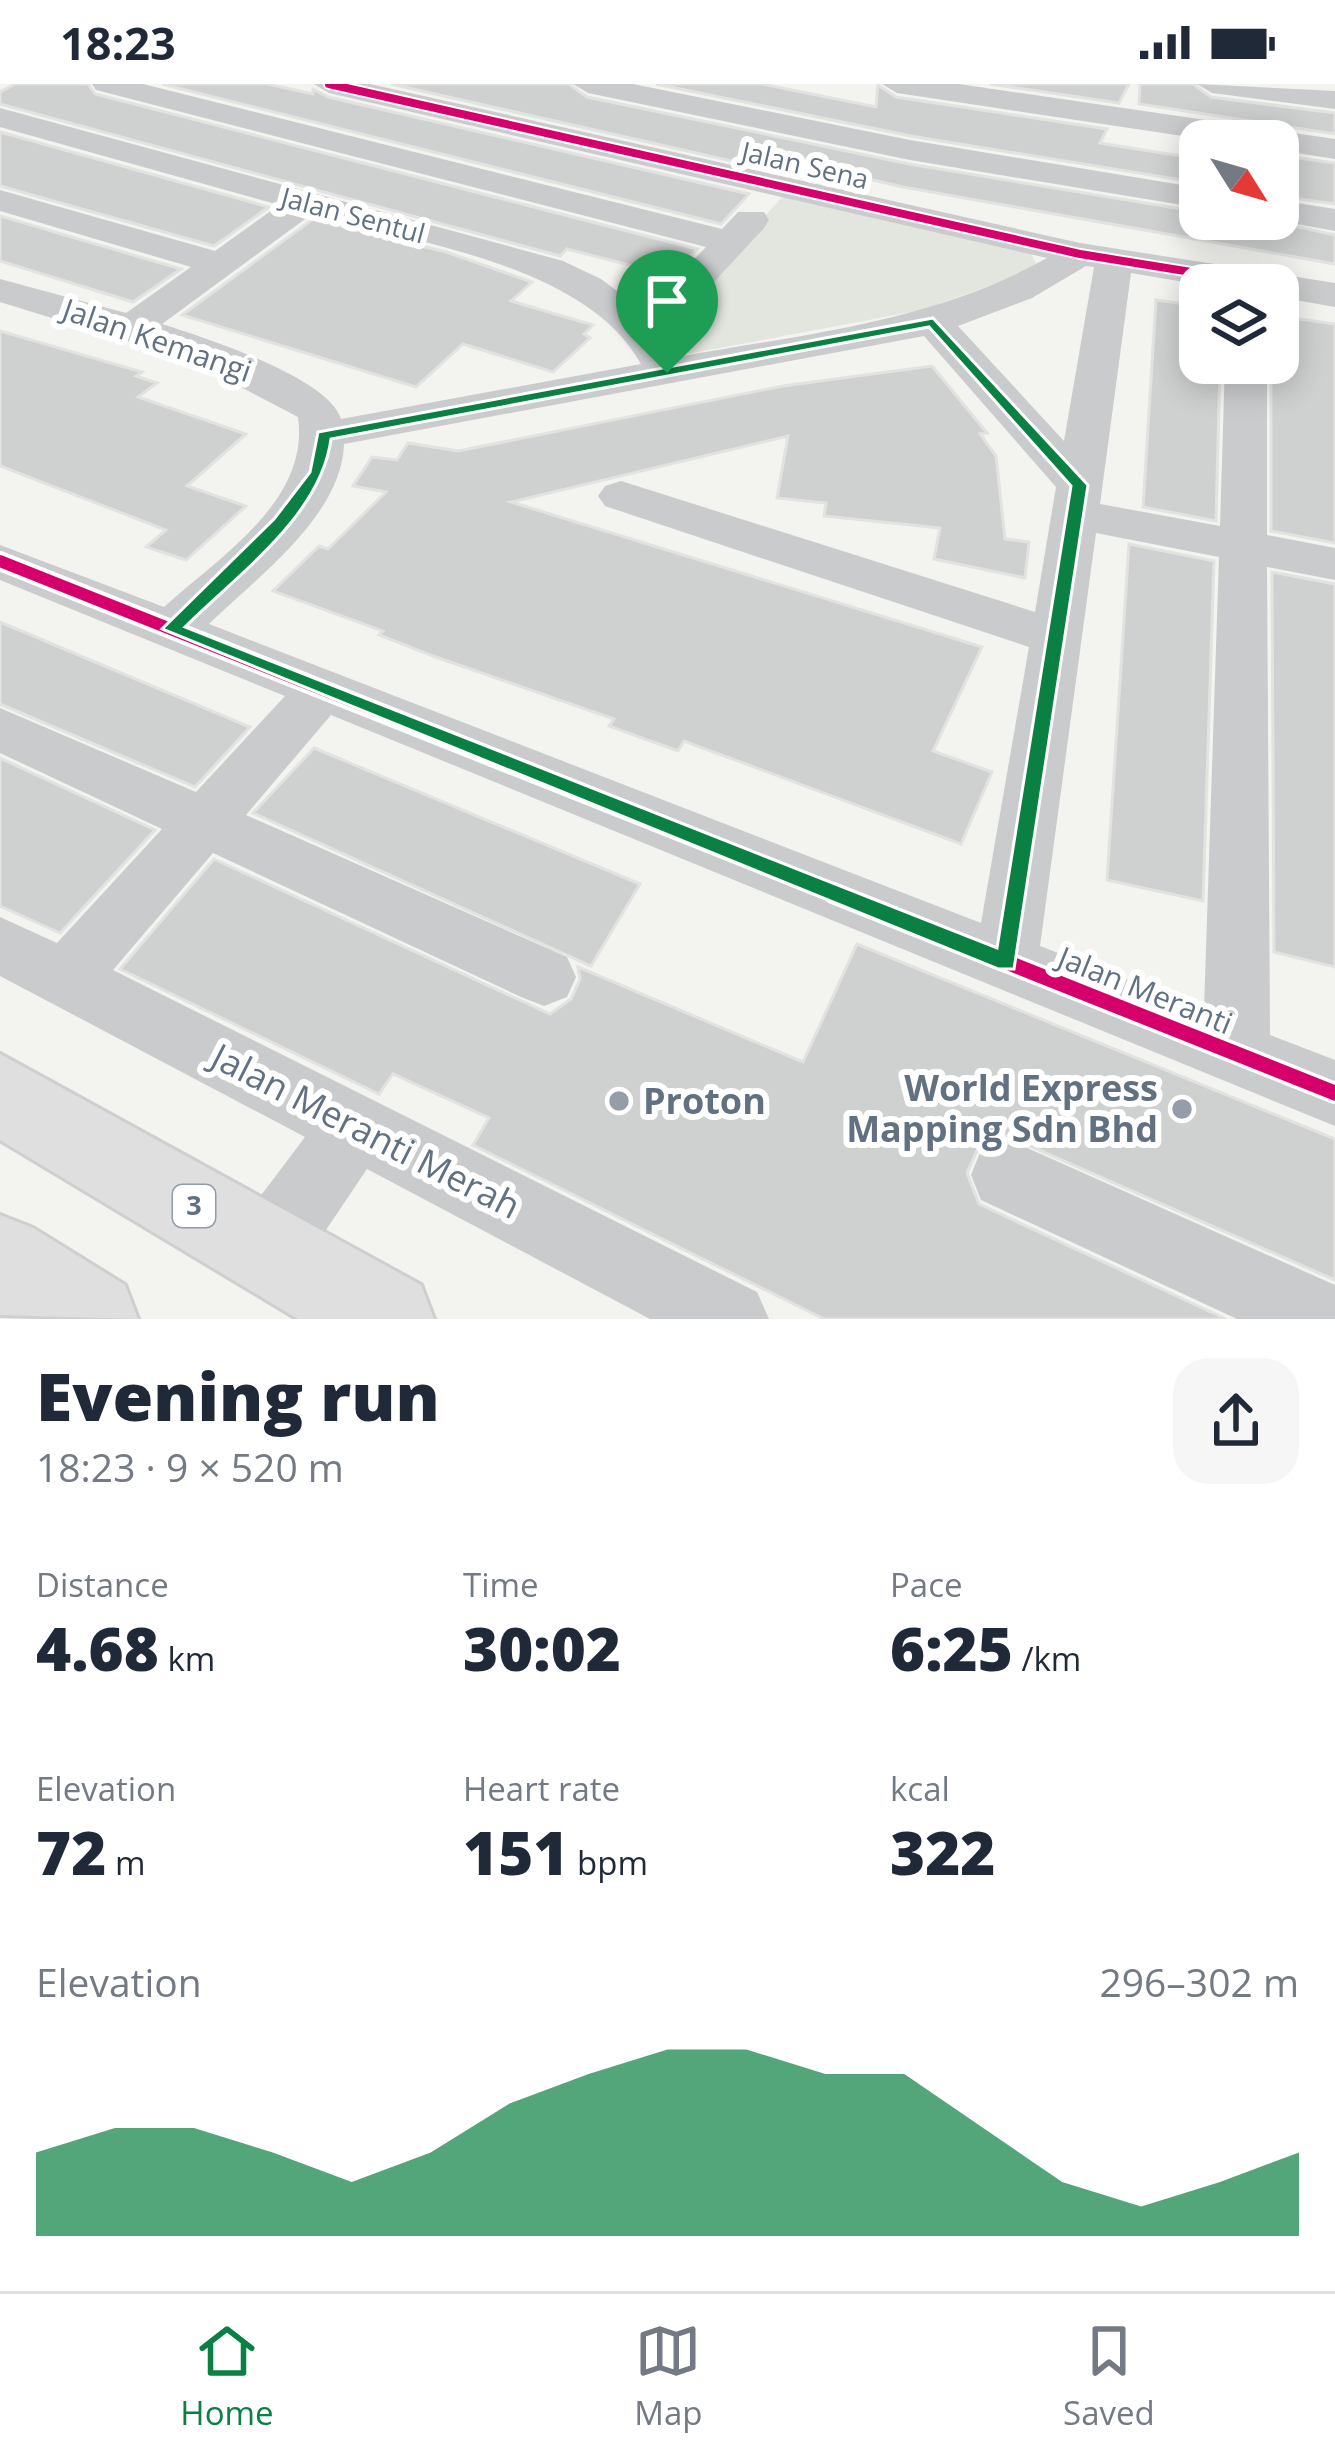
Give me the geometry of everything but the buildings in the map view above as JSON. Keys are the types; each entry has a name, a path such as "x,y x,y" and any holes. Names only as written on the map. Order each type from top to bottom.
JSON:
{"highway":[{"name":"3","path":"0,1094 387,1319"},
{"path":"0,1262 91,1319"}],"street":[{"path":"107,84 730,242"},
{"name":"Jalan Sena","path":"329,84 1097,257 1179,270"},
{"path":"529,129 586,84 910,150 1179,195"},
{"path":"897,84 1335,148"},
{"path":"1146,122 1154,84"},
{"path":"1211,84 1263,87 1335,100"},
{"path":"866,204 956,95"},
{"path":"268,193 409,102"},
{"name":"Jalan Sentul","path":"0,117 550,269 589,284 646,332 667,373"},
{"path":"19,154 56,133"},
{"path":"646,332 784,185"},
{"path":"0,200 220,264"},
{"path":"131,328 305,203"},
{"path":"1299,214 1335,220"},
{"path":"172,629 280,523 318,472 323,435 933,322 1097,257 1077,500 1006,962"},
{"name":"Jalan Kemangi","path":"0,290 131,328 280,385 318,411 323,435"},
{"name":"Jalan Sena","path":"1299,290 1335,295"},
{"path":"933,322 1077,500 1242,546 1335,564"},
{"path":"1236,1053 1246,384"},
{"path":"621,496 1056,637"},
{"name":"Jalan Meranti","path":"0,560 1335,1093"},
{"path":"66,978 323,689"},
{"path":"0,729 544,977"},
{"name":"Jalan Meranti Merah","path":"0,945 730,1319"},
{"path":"268,1249 355,1126"},
{"path":"1007,1175 1324,1319"}],"shaded area":[{"path":"786,193 1030,251 1038,268 922,310 677,356 665,325"}],"cycle path":[{"path":"329,84 1080,254 1179,270"},
{"path":"0,561 1335,1093"}],"place":[{"name":"Proton","path":"619,1101"},
{"name":"World Express Mapping Sdn Bhd","path":"1182,1109"}],"route":[{"path":"933,322 1079,485 1006,962 172,629 280,523 318,472 323,435 667,373 933,322"}]}
